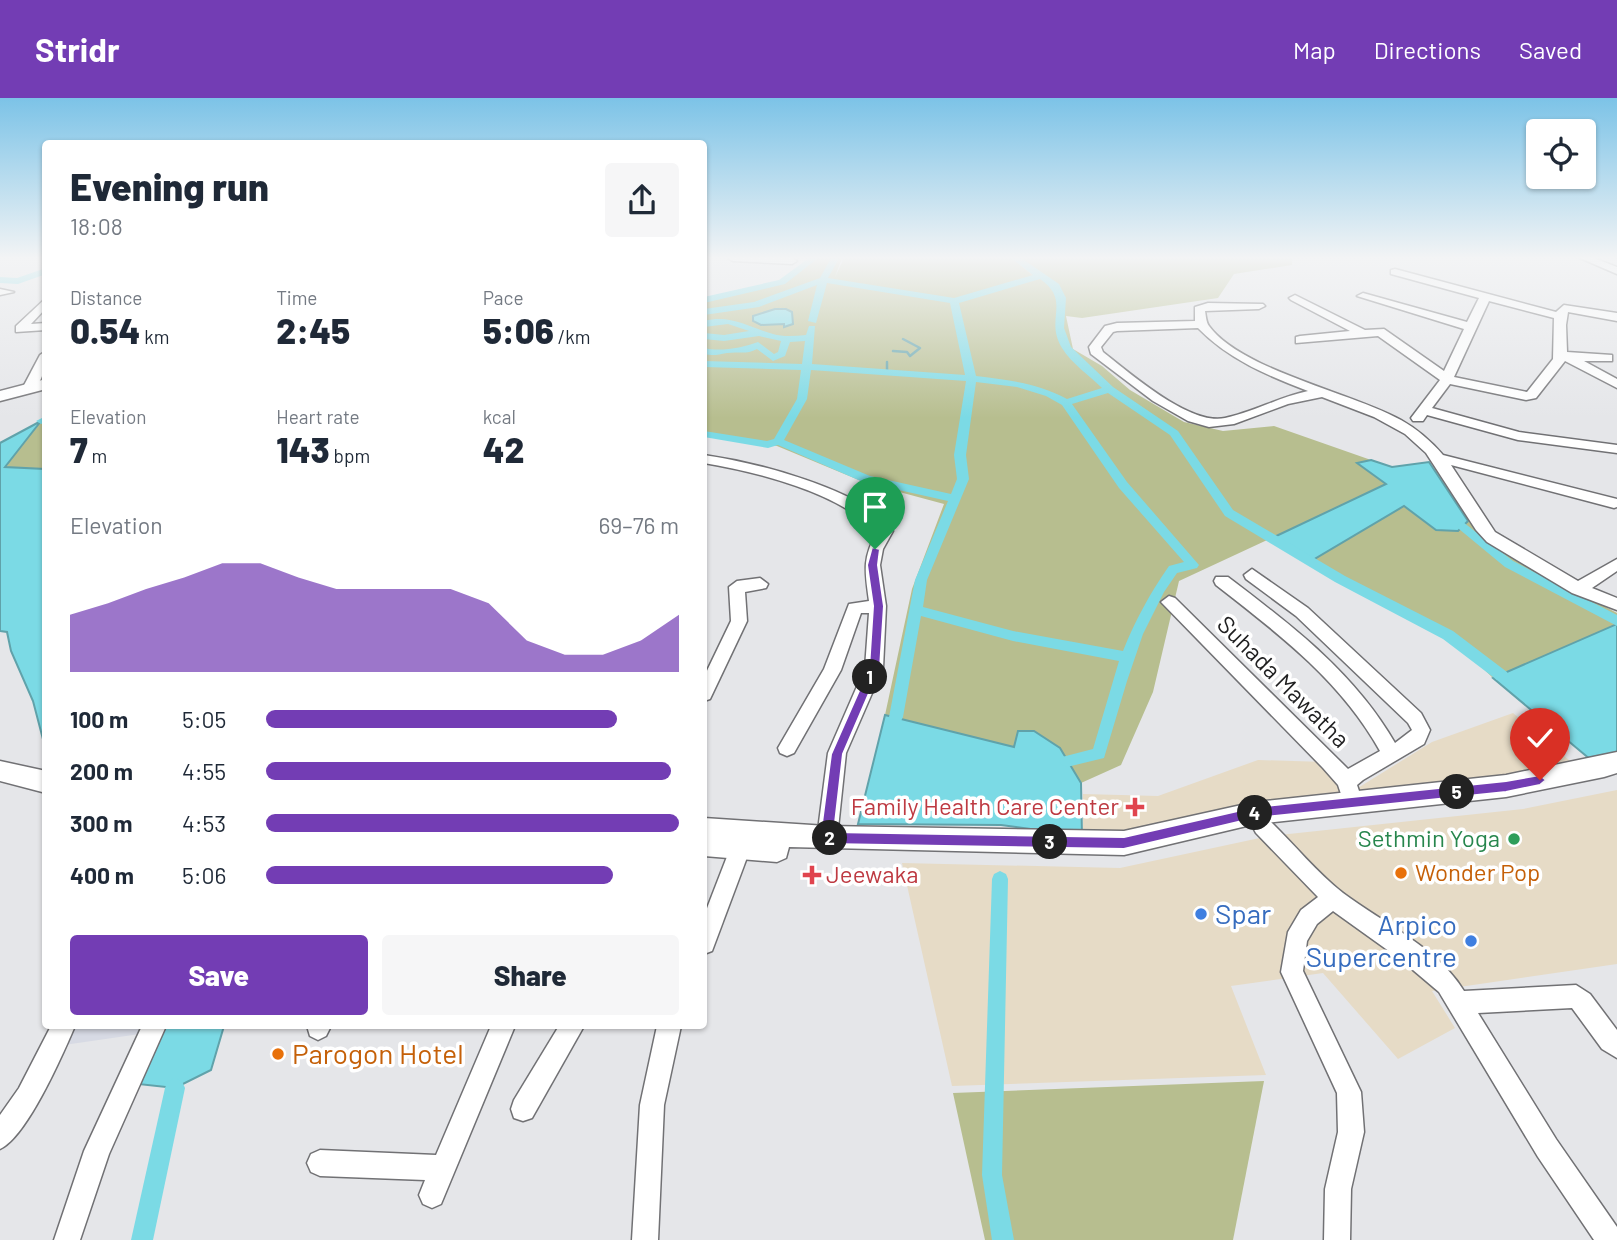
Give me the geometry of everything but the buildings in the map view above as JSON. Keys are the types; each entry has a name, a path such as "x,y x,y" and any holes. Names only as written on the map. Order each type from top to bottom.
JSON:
{"main road":[{"path":"0,396 42,385"},
{"path":"0,771 42,781"},
{"path":"707,831 744,840 859,854 1116,858 1350,793 1506,786 1614,772"},
{"path":"707,845 744,840 827,838 1124,843 1259,820 1516,800 1614,772"},
{"path":"0,787 42,796"}],"street":[{"path":"36,311 20,329 42,326"},
{"path":"1199,311 1202,324 1220,343 1255,366 1325,392 1408,428 1440,458 1488,534 1553,578 1617,604"},
{"path":"1320,311 1362,333"},
{"path":"1416,311 1470,327"},
{"path":"1408,428 1447,379 1478,311"},
{"path":"1541,311 1559,316"},
{"path":"1300,340 1384,332 1447,379 1518,395 1531,395 1563,356 1559,316 1562,311"},
{"path":"1589,311 1617,317"},
{"path":"1202,324 1117,327 1109,329 1095,347 1097,354 1146,391 1193,418 1207,422 1220,424 1286,400 1325,392"},
{"path":"1563,356 1608,358"},
{"path":"1563,356 1617,384"},
{"path":"28,389 42,363"},
{"path":"1425,410 1518,436 1617,449"},
{"path":"1440,458 1614,503"},
{"path":"707,460 773,474 826,494 879,522 885,531 875,549 872,565 878,606 874,668 837,754 827,838"},
{"path":"1578,589 1617,564"},
{"path":"1252,575 1302,612 1415,718 1422,730 1417,739 1356,774 1350,793"},
{"path":"1222,581 1316,654 1340,678 1378,726 1392,755"},
{"path":"707,688 739,621 737,587 760,584"},
{"name":"Suhada Mawatha","path":"1169,602 1330,762 1350,793"},
{"path":"787,748 832,670 855,608 878,606"},
{"path":"1259,820 1333,898 1408,951 1447,984 1547,1148 1610,1240"},
{"path":"707,935 744,840"},
{"path":"1333,898 1309,917 1296,939 1292,972 1349,1092 1351,1132 1338,1189 1337,1240"},
{"path":"1458,1003 1576,996 1585,1003 1608,1040 1617,1046"},
{"path":"0,1136 28,1097 62,1029"},
{"path":"67,1240 97,1151 153,1029"},
{"path":"432,1195 502,1029"},
{"path":"523,1110 570,1029"},
{"path":"645,1240 651,1098 660,1052 668,1029"},
{"path":"320,1163 442,1168"}],"shaded area":[{"path":"1513,713 1576,766 1121,836 1083,836 1083,794 1158,796 1258,760 1325,762 1353,791 1432,742"},
{"path":"1617,790 1617,964 1432,991 1455,1028 1398,1059 1323,973 1231,986 1266,1075 952,1086 902,863 1120,868 1269,836 1523,809"},
{"path":"69,1029 142,1029 140,1034 64,1045"}],"green space":[{"path":"707,311 1128,311 1082,318 1066,316 1073,349 1102,366 1130,390 1184,422 1223,431 1274,426 1371,460 1358,463 1387,484 1179,581 1153,692 1121,765 1081,783 1060,748 1014,747 885,715 912,589 944,504 866,483 777,446 707,436"},
{"path":"41,421 42,469 5,467"},
{"path":"1404,505 1436,530 1458,530 1468,521 1507,555 1617,613 1617,624 1493,678 1448,635 1311,561"},
{"path":"1264,1081 1233,1240 985,1240 953,1093"}],"water":[{"path":"768,311 791,311 793,324 784,327 784,324 761,325 753,321 753,316"},
{"path":"41,421 5,467 42,469 42,736 33,701 11,651 7,632 0,631 0,443"},
{"path":"1371,460 1392,467 1429,462 1468,521 1458,531 1436,530 1404,506 1311,561 1272,538 1386,484 1357,463"},
{"path":"1617,624 1617,757 1597,765 1493,678"},
{"path":"885,715 1014,747 1018,731 1034,731 1060,748 1081,783 1082,836 1001,825 858,824"},
{"path":"162,1029 223,1029 211,1070 175,1088 138,1084"}],"waterway":[{"path":"813,321 815,311"},
{"path":"956,311 971,378"},
{"path":"1060,311 1059,328 1067,348 1109,389"},
{"path":"707,323 721,321 743,325 776,338 810,338"},
{"path":"806,367 812,328"},
{"path":"707,337 724,338 758,333"},
{"path":"707,352 717,354 724,350 746,351 758,345 773,358 782,354 786,339"},
{"path":"893,351 907,352 910,356 920,348 903,339"},
{"path":"887,362 887,372"},
{"path":"707,364 806,367"},
{"path":"778,441 802,399 806,367"},
{"path":"806,367 971,378"},
{"path":"955,499 963,479 960,455 971,378"},
{"path":"971,378 1018,384 1050,394 1066,403"},
{"path":"1066,403 1109,389"},
{"path":"1109,389 1174,433 1229,513 1340,579 1448,635 1502,676"},
{"path":"1066,403 1123,485 1193,565 1173,569 1136,634 1099,754 1067,761"},
{"path":"707,435 768,445 778,441"},
{"path":"778,441 867,479 955,499"},
{"path":"896,717 921,580 955,499"},
{"path":"1463,526 1509,564 1617,621"},
{"path":"917,610 1013,636 1126,657"},
{"path":"1000,879 992,1175 1003,1240"},
{"path":"142,1240 175,1088"}],"place":[{"name":"Family Health Care Center","path":"1135,807"},
{"name":"Sethmin Yoga","path":"1514,839"},
{"name":"Wonder Pop","path":"1401,873"},
{"name":"Jeewaka","path":"812,875"},
{"name":"Spar","path":"1201,914"},
{"name":"Arpico Supercentre","path":"1471,941"},
{"name":"Parogon Hotel","path":"278,1054"}],"route":[{"path":"875,549 872,565 878,606 874,668 837,754 827,838 1124,843 1255,813 1540,780"}]}
